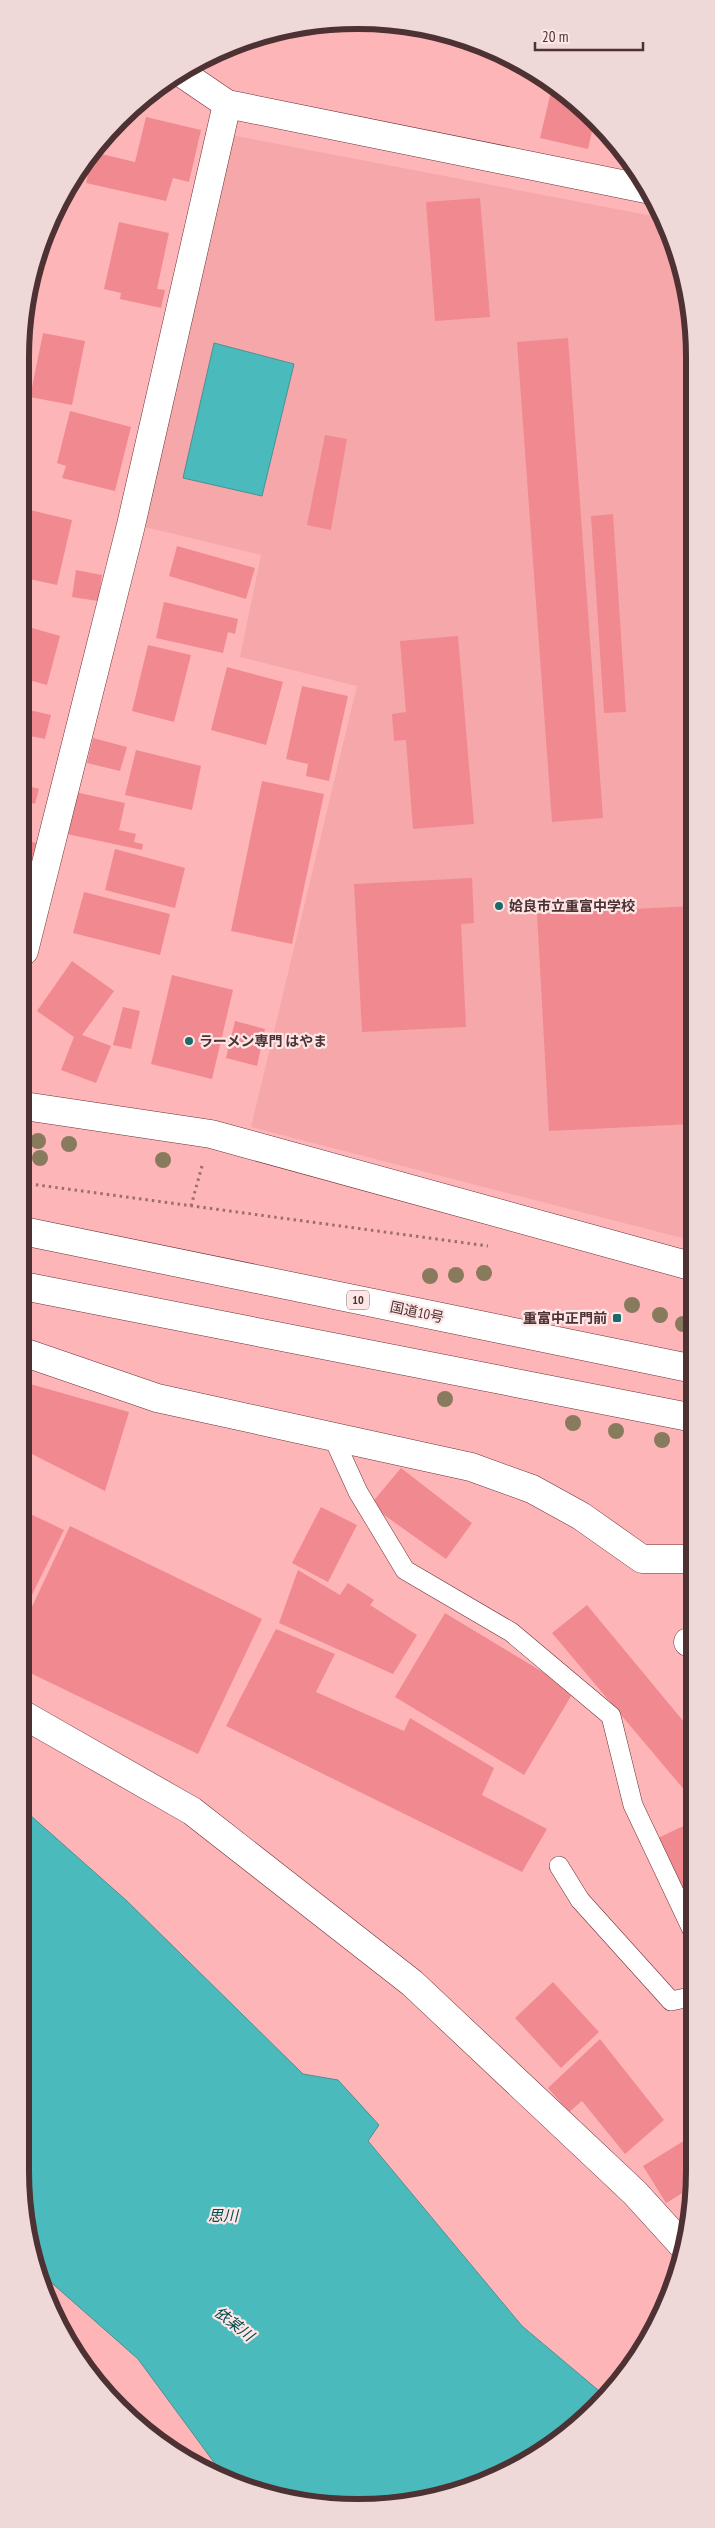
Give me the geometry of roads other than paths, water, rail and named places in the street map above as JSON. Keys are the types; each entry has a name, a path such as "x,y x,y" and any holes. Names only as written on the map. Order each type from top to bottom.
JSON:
{"main road":[{"path":"187,77 227,104 639,188"},
{"path":"29,931 130,525 227,104"},
{"path":"29,1107 211,1134 686,1265"},
{"name":"国道10号","path":"29,1232 686,1367"},
{"path":"29,1287 686,1416"},
{"path":"29,1354 156,1398 471,1467 532,1488 581,1516 642,1559 686,1559"},
{"path":"29,1718 192,1811 412,1983 635,2193 679,2241"}],"lane":[{"path":"333,1437 358,1492 405,1570 511,1632 611,1716 633,1805 686,1917"},
{"path":"559,1866 580,1900 671,2001 686,1998"}],"water":[{"path":"214,343 294,364 262,496 183,478"},
{"name":"思川","path":"29,1814 127,1901 303,2074 338,2080 379,2125 368,2141 522,2326 600,2392 574,2418 540,2444 483,2474 463,2482 422,2493 379,2499 336,2499 272,2488 218,2468 138,2359 47,2279 35,2235 29,2192"}],"place":[{"name":"姶良市立重富中学校","path":"499,906"},
{"name":"ラーメン専門 はやま","path":"189,1041"},
{"name":"重富中正門前","path":"617,1318"}],"water label":[{"name":"依某川","path":"234,2324"}]}
